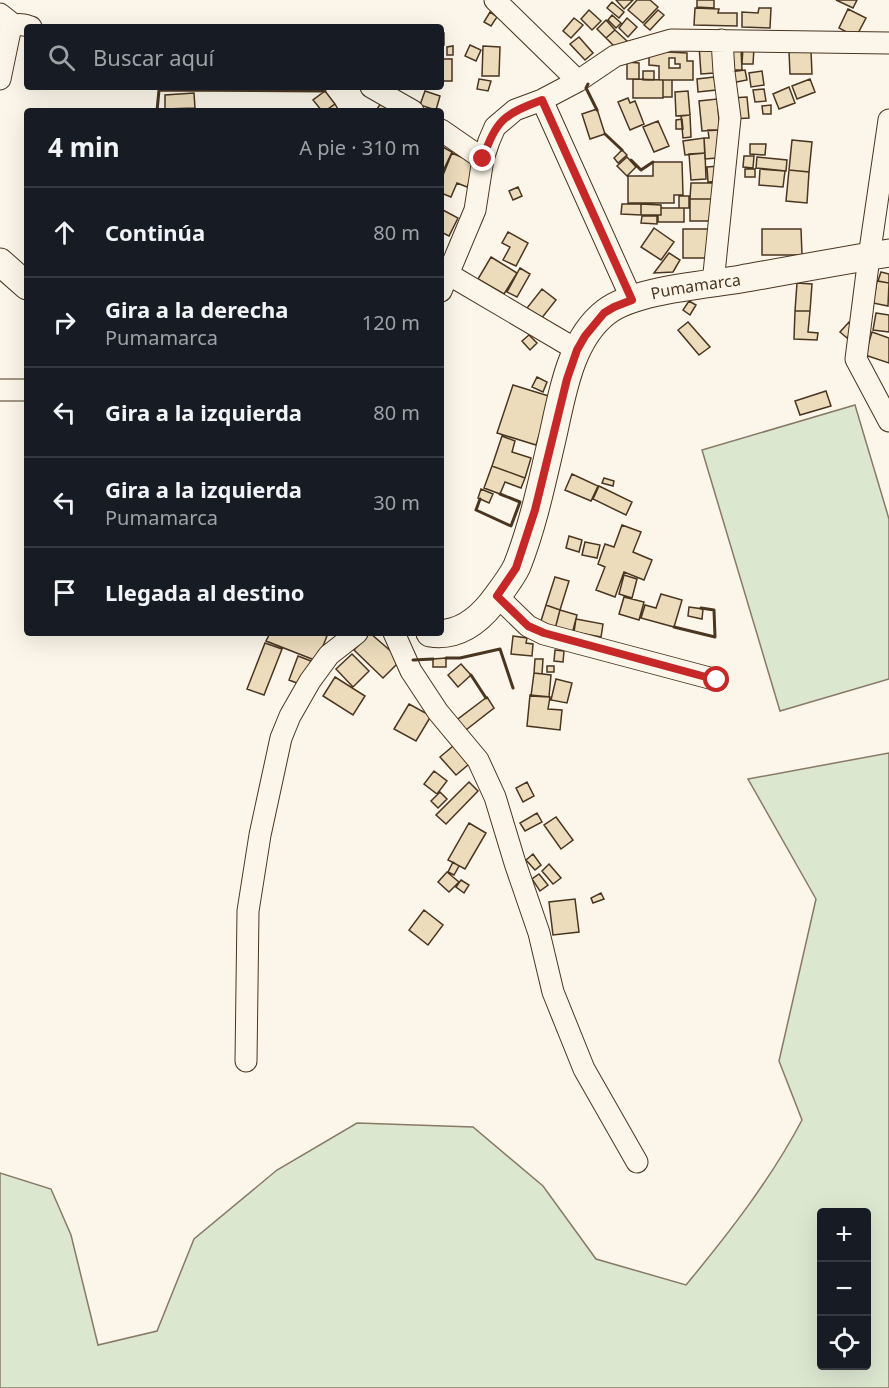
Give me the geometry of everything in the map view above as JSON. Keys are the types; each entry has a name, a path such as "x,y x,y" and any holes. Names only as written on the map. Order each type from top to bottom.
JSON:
{"main road":[{"name":"Pumamarca","path":"444,632 456,631 469,626 482,616 516,568 535,510 567,379 577,350 604,313 632,300 675,290 879,255"},
{"path":"0,262 24,283"}],"street":[{"path":"495,0 578,81"},
{"path":"0,80 10,31 15,22"},
{"path":"577,350 444,283 475,210 483,159 495,128 515,110 542,100 578,81 615,56 671,40 889,43"},
{"path":"713,283 730,118 722,40"},
{"path":"376,90 408,108"},
{"path":"542,100 632,300"},
{"path":"889,120 879,255 856,359 889,421"},
{"path":"444,132 483,159"},
{"path":"0,390 24,390"},
{"path":"497,596 528,626 544,633 717,680"},
{"path":"246,1061 248,911 260,835 281,738 290,716 310,681 329,655 353,636"},
{"path":"395,636 411,671 438,712 477,760 495,797 540,933 553,992 584,1069 637,1162"}],"green space":[{"path":"855,405 889,519 889,679 780,711 702,450"},
{"path":"889,753 889,1388 0,1388 0,1173 51,1189 71,1235 98,1345 157,1331 194,1239 277,1170 357,1123 473,1127 543,1186 596,1259 686,1285 748,1205 777,1163 802,1120 779,1061 816,899 748,779"}],"building":[{"path":"616,0 633,0 624,9"},
{"path":"637,0 650,0 658,7 643,23 628,10"},
{"path":"697,0 714,0 714,8 697,7"},
{"path":"836,0 857,0 853,8"},
{"path":"612,2 624,12 619,18 607,8"},
{"path":"695,8 719,9 718,13 737,13 737,26 694,25"},
{"path":"759,8 771,8 770,28 742,27 742,12 758,13"},
{"path":"848,9 866,18 856,37 839,28"},
{"path":"589,10 601,21 592,30 581,19"},
{"path":"658,10 664,15 650,30 644,25"},
{"path":"490,12 497,17 491,26 484,22"},
{"path":"612,15 621,23 616,28 608,20"},
{"path":"574,18 583,25 571,38 563,31"},
{"path":"627,18 637,27 628,37 619,28"},
{"path":"606,20 615,30 606,38 597,29"},
{"path":"615,30 627,41 618,50 606,38"},
{"path":"579,37 593,53 585,60 570,44"},
{"path":"470,45 481,50 476,61 465,56"},
{"path":"699,45 713,45 714,73 701,74"},
{"path":"453,46 453,55 447,55 447,47"},
{"path":"483,46 500,47 499,76 482,76"},
{"path":"743,47 754,48 753,64 742,64"},
{"path":"728,49 741,49 742,70 729,70"},
{"path":"649,51 687,53 687,61 693,61 693,80 659,80 659,66 649,65","holes":["669,58 675,58 675,64 680,64 680,68 669,68"]},
{"path":"789,51 811,51 812,74 790,74"},
{"path":"444,59 452,59 452,81 444,81"},
{"path":"627,62 639,63 639,79 627,79"},
{"path":"745,70 747,80 731,83 729,72"},
{"path":"643,71 654,71 654,80 643,80"},
{"path":"762,71 764,85 751,87 749,73"},
{"path":"714,77 716,90 698,92 697,79"},
{"path":"479,79 491,81 488,91 477,89"},
{"path":"633,79 663,80 663,98 633,98"},
{"path":"810,79 815,92 797,99 792,86"},
{"path":"663,80 672,80 672,97 663,97"},
{"path":"789,87 795,103 779,109 773,94"},
{"path":"764,89 766,101 755,102 753,90"},
{"path":"325,91 335,104 329,108 320,108 313,100"},
{"path":"425,91 440,96 437,108 420,105"},
{"path":"688,91 690,115 676,116 675,92"},
{"path":"194,93 195,108 165,108 165,95"},
{"path":"747,97 749,118 732,119 731,98"},
{"path":"628,98 630,103 635,101 644,124 630,130 618,102"},
{"path":"717,99 720,130 702,131 699,101"},
{"path":"383,100 394,108 378,108"},
{"path":"771,105 771,114 763,114 762,106"},
{"path":"597,109 605,134 590,139 582,114"},
{"path":"690,115 691,137 683,138 681,116"},
{"path":"682,119 683,129 676,129 676,120"},
{"path":"658,121 669,146 654,152 643,127"},
{"path":"708,130 722,130 717,158 705,159 704,138 709,138"},
{"path":"704,138 705,153 685,155 683,141"},
{"path":"792,140 812,142 809,172 789,170"},
{"path":"750,144 766,144 765,155 750,154"},
{"path":"444,148 452,152 444,169"},
{"path":"622,150 627,155 618,163 614,158"},
{"path":"452,153 477,164 467,187 457,183 451,197 444,194 444,173"},
{"path":"705,153 706,179 691,180 689,154"},
{"path":"744,156 754,156 753,168 743,167"},
{"path":"627,157 636,167 627,176 617,166"},
{"path":"757,157 787,160 786,171 756,168"},
{"path":"653,162 682,162 683,195 674,195 674,203 628,203 628,176 653,176"},
{"path":"720,166 721,181 708,182 707,167"},
{"path":"745,169 755,169 755,177 745,177"},
{"path":"760,169 785,171 783,187 759,185"},
{"path":"789,170 809,172 807,203 786,201"},
{"path":"691,183 715,183 715,199 690,199"},
{"path":"518,187 522,196 513,200 509,191"},
{"path":"679,196 689,196 689,208 679,208"},
{"path":"690,199 715,199 714,221 690,221"},
{"path":"622,204 641,204 641,215 621,214"},
{"path":"641,204 661,205 661,215 641,215"},
{"path":"661,208 684,208 684,222 658,222"},
{"path":"444,211 458,218 449,236 444,234"},
{"path":"642,216 657,216 657,224 641,223"},
{"path":"654,228 674,242 661,260 641,247"},
{"path":"683,229 715,229 715,258 683,258"},
{"path":"762,229 801,229 802,255 762,255"},
{"path":"508,232 528,243 516,266 503,260 510,247 502,243"},
{"path":"669,253 680,260 673,272 654,273"},
{"path":"491,257 517,273 504,294 478,279"},
{"path":"520,268 530,274 517,297 507,292"},
{"path":"881,272 889,274 889,283 878,281"},
{"path":"877,281 889,283 888,306 873,303"},
{"path":"797,283 812,284 810,311 795,311"},
{"path":"542,289 556,300 541,319 527,308"},
{"path":"689,301 696,305 690,315 683,310"},
{"path":"795,311 810,311 808,332 818,333 817,340 794,339"},
{"path":"876,313 889,315 889,332 873,330"},
{"path":"688,322 710,347 699,355 678,330"},
{"path":"849,322 856,328 847,338 840,332"},
{"path":"872,332 889,338 889,363 865,355"},
{"path":"529,335 537,343 530,350 522,341"},
{"path":"537,377 547,382 543,392 532,387"},
{"path":"513,385 552,397 536,445 497,433"},
{"path":"826,391 831,406 800,415 795,401"},
{"path":"502,436 515,441 512,452 531,458 525,478 492,466"},
{"path":"492,466 525,478 521,488 505,482 500,494 484,488"},
{"path":"572,474 598,486 591,501 565,490"},
{"path":"604,478 614,481 613,486 602,483"},
{"path":"599,486 632,502 626,515 593,499"},
{"path":"481,489 493,494 489,503 478,498"},
{"path":"622,525 641,532 633,552 652,560 644,580 624,572 615,597 596,590 605,567 598,564 605,544 614,547"},
{"path":"569,536 582,540 579,552 566,548"},
{"path":"585,542 600,545 597,558 582,555"},
{"path":"624,575 637,579 632,598 619,594"},
{"path":"555,577 569,581 560,610 546,605"},
{"path":"661,594 682,600 674,627 641,618 645,605 656,608"},
{"path":"624,597 644,602 639,620 619,614"},
{"path":"546,605 560,610 555,629 540,624"},
{"path":"689,607 703,609 702,619 688,616"},
{"path":"560,610 577,615 572,634 555,629"},
{"path":"576,619 603,624 601,637 574,632"},
{"path":"268,636 327,636 317,661 266,641"},
{"path":"367,636 373,636 401,660 383,678 354,650"},
{"path":"513,636 527,638 526,643 533,644 532,656 511,654"},
{"path":"265,643 282,649 264,695 247,689"},
{"path":"555,650 564,651 563,662 554,661"},
{"path":"352,654 369,671 353,687 336,669"},
{"path":"298,656 311,661 302,685 289,680"},
{"path":"446,658 446,667 433,667 433,659"},
{"path":"535,659 543,659 542,674 534,673"},
{"path":"461,664 471,675 458,687 448,675"},
{"path":"547,666 554,666 554,672 547,672"},
{"path":"534,673 551,675 549,697 531,696"},
{"path":"335,677 365,696 353,715 323,696"},
{"path":"556,679 572,683 567,703 551,700"},
{"path":"530,695 550,697 548,709 562,710 560,730 527,726"},
{"path":"487,697 494,708 462,733 454,722"},
{"path":"409,704 431,716 416,741 394,729"},
{"path":"459,741 474,760 456,775 440,757"},
{"path":"434,771 447,781 437,794 424,784"},
{"path":"469,782 478,791 446,824 436,815"},
{"path":"527,782 534,796 523,802 516,788"},
{"path":"440,792 447,799 438,808 431,801"},
{"path":"537,813 542,822 525,831 520,823"},
{"path":"556,817 573,840 561,849 544,825"},
{"path":"469,823 486,833 465,869 448,860"},
{"path":"533,854 541,865 535,870 526,860"},
{"path":"453,862 459,866 454,875 448,872"},
{"path":"549,864 561,878 553,884 542,871"},
{"path":"447,872 459,882 449,892 438,882"},
{"path":"539,874 548,885 540,891 532,879"},
{"path":"461,880 469,885 464,893 456,887"},
{"path":"601,893 604,899 593,903 591,898"},
{"path":"575,899 579,932 553,935 549,902"},
{"path":"424,910 443,925 428,945 409,930"}],"wall":[{"path":"588,84 586,88 597,110"},
{"path":"157,108 159,90"},
{"path":"159,90 325,91"},
{"path":"605,134 622,150"},
{"path":"631,160 641,170 653,162"},
{"path":"480,499 476,510 511,526 520,502 500,494"},
{"path":"674,627 715,637 714,610 701,608"},
{"path":"446,658 460,658 500,649 513,688"},
{"path":"413,660 433,659"},
{"path":"471,675 486,698"}],"route":[{"path":"483,159 495,128 515,110 542,100 632,300 604,313 577,350 567,379 535,510 516,568 497,596 528,626 544,633 717,680"}]}
